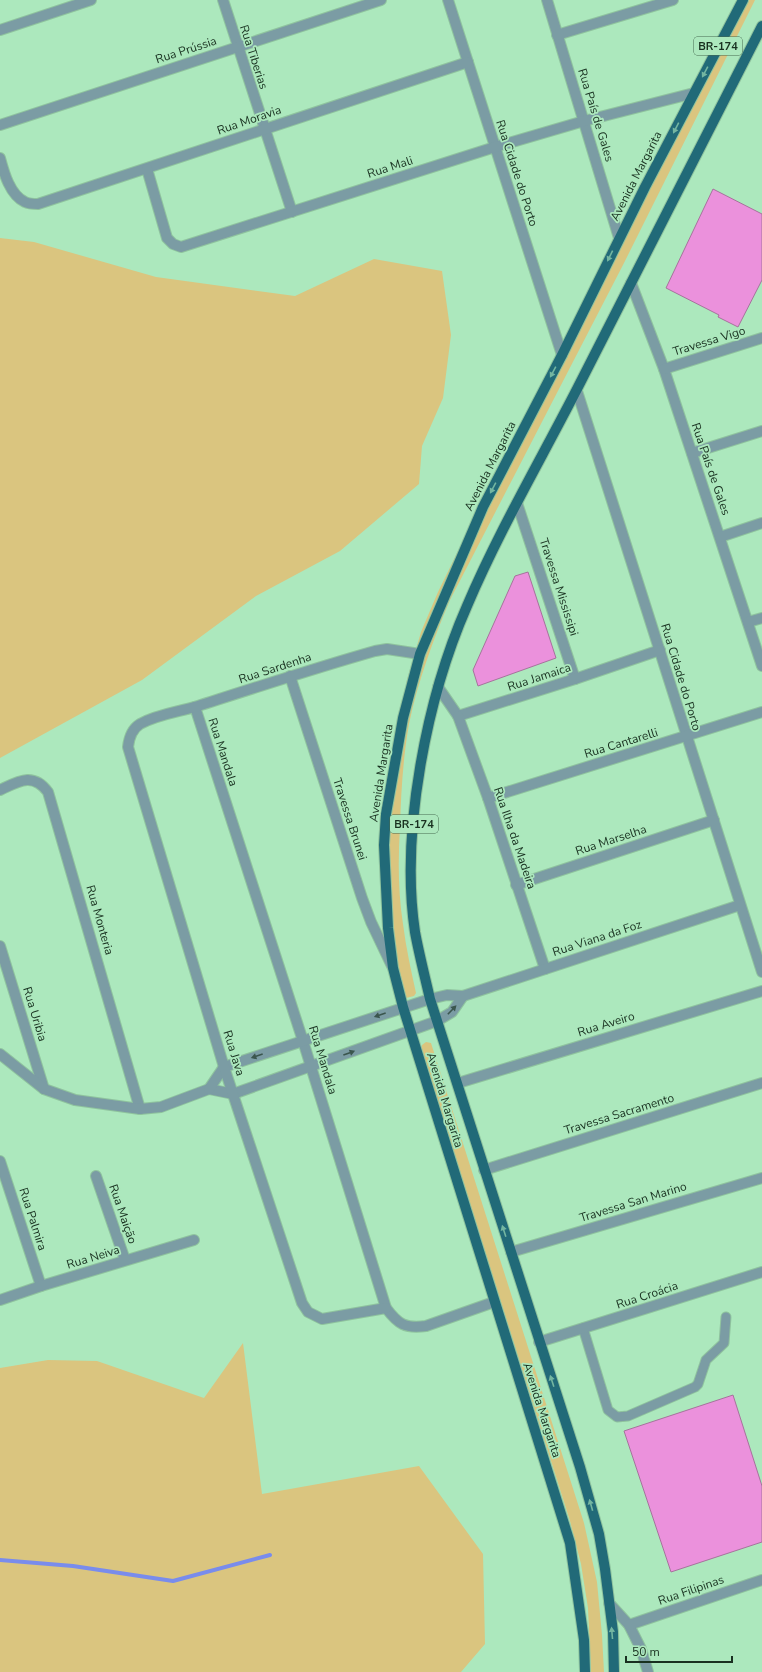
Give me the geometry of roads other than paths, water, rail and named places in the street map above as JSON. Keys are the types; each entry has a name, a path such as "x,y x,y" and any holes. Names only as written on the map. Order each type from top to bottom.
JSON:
{"main road":[{"name":"Avenida Margarita","path":"585,1672 583,1632 570,1543 410,1031 393,968 388,928 386,889 384,844 386,814 403,718 420,654 482,507 562,355 619,238 743,0"},
{"name":"Avenida Margarita","path":"614,1672 613,1632 599,1534 580,1467 430,999 415,931 412,904 412,836 418,780 438,687 453,640 467,606 517,503 577,390 762,26"}],"street":[{"path":"0,30 91,0"},
{"name":"Rua Tiberias","path":"223,0 237,47 292,212"},
{"name":"Rua Prússia","path":"0,125 381,0"},
{"name":"Rua Cidade do Porto","path":"448,0 562,355"},
{"name":"Rua País de Gales","path":"546,0 558,35 619,238"},
{"path":"558,35 674,0"},
{"name":"Rua Moravia","path":"0,158 6,180 14,192 25,202 38,204 468,62"},
{"name":"Rua Mali","path":"147,168 167,238 173,244 181,247 495,147 584,121 694,93"},
{"name":"Rua País de Gales","path":"631,283 664,369 762,666"},
{"name":"Travessa Vigo","path":"664,369 762,338"},
{"name":"Rua Cidade do Porto","path":"577,390 660,650 686,737 762,972"},
{"path":"692,453 762,431"},
{"name":"Travessa Mississipi","path":"517,503 575,679"},
{"path":"720,537 762,524"},
{"path":"748,622 762,618"},
{"name":"Rua Sardenha","path":"139,724 290,676 386,649 420,654"},
{"name":"Rua Jamaica","path":"458,716 660,650"},
{"name":"Travessa Brunei","path":"290,676 362,898 393,968"},
{"path":"438,687 458,716"},
{"name":"Rua Mandala","path":"195,707 312,1067 386,1308 395,1320 404,1325 415,1327 426,1326 494,1302"},
{"name":"Rua Cantarelli","path":"488,798 762,712"},
{"name":"Rua Ilha da Madeira","path":"458,716 488,798 545,969"},
{"name":"Rua Java","path":"139,724 132,732 128,747 224,1067 302,1303 308,1312 322,1319 386,1308"},
{"name":"Rua Monteria","path":"0,790 24,780 34,780 42,784 48,792 140,1109"},
{"name":"Rua Marselha","path":"516,885 714,820"},
{"name":"Rua Viana da Foz","path":"224,1067 403,1007 447,995 463,996 740,905"},
{"name":"Rua Uribia","path":"0,946 44,1089"},
{"name":"Rua Aveiro","path":"458,1083 762,991"},
{"path":"0,1054 44,1089 75,1100 140,1109 161,1107 209,1089 233,1094 438,1021 452,1012 463,996"},
{"path":"209,1089 224,1067"},
{"name":"Travessa Sacramento","path":"484,1170 762,1083"},
{"name":"Rua Palmira","path":"0,1161 41,1286"},
{"name":"Rua Maição","path":"96,1176 125,1260"},
{"name":"Travessa San Marino","path":"511,1252 762,1178"},
{"name":"Rua Neiva","path":"0,1300 125,1260 194,1240"},
{"name":"Rua Croácia","path":"539,1342 762,1272"},
{"name":"Rua Filipinas","path":"628,1625 762,1580"},
{"path":"609,1603 628,1625 641,1649 648,1672"}],"lane":[{"path":"583,1328 608,1410 617,1417 628,1416 695,1387 698,1384 706,1360 724,1342 726,1317"}],"waterway":[{"path":"0,1560 73,1566 173,1581 270,1555"}]}
